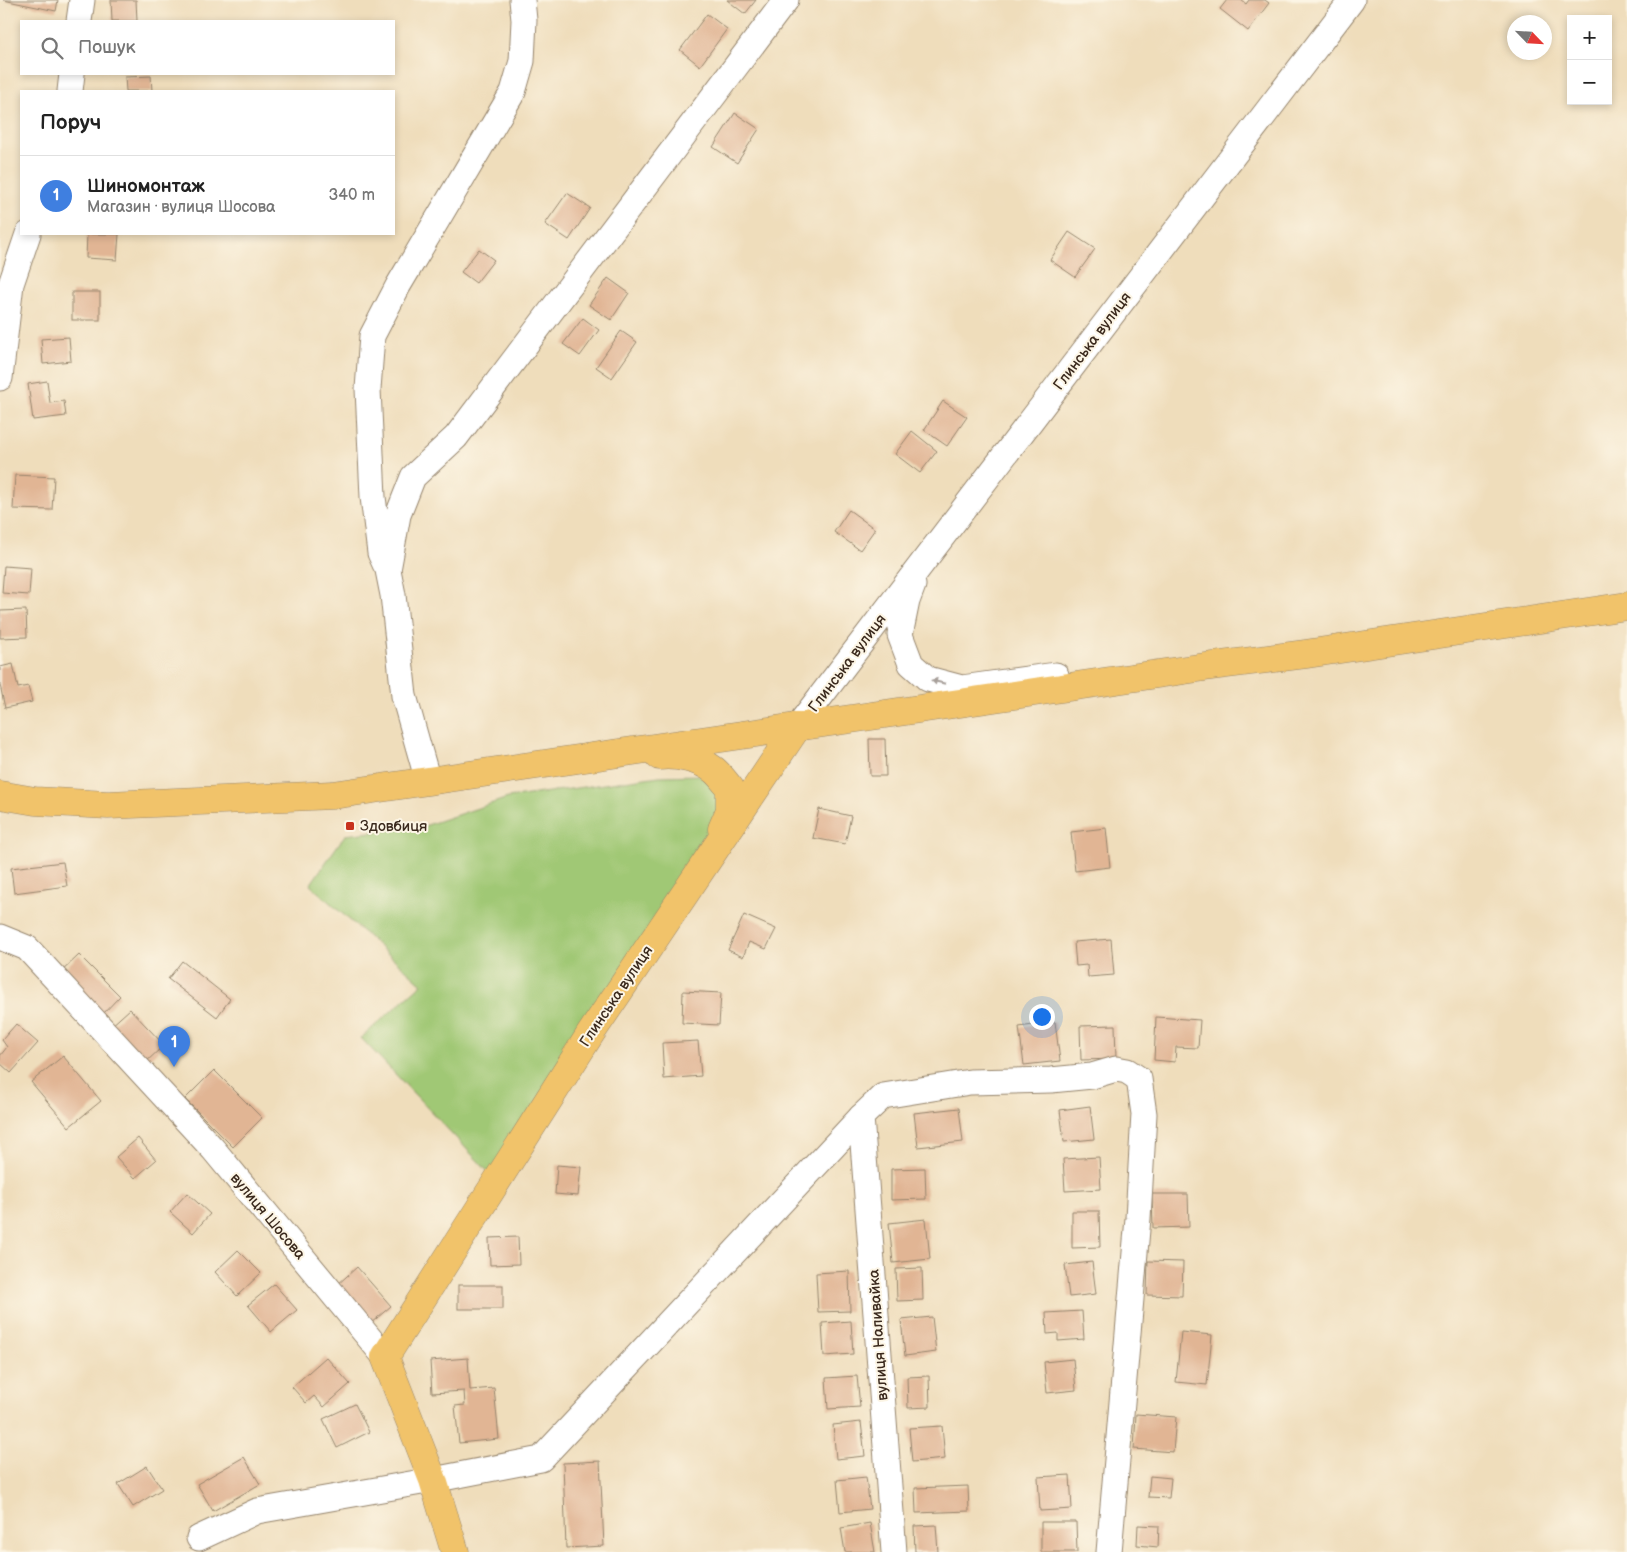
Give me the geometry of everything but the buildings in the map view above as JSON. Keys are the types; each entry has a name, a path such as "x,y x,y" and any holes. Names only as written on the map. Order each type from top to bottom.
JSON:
{"main road":[{"path":"0,795 35,801 108,805 333,795 1627,606"},
{"name":"Глинська вулиця","path":"386,1357 591,1033 798,726"},
{"path":"574,759 586,764 668,755 688,758 714,770 730,788 730,810 714,852"},
{"name":"вулиця Шосова","path":"386,1357 433,1480 455,1552"}],"street":[{"path":"79,20 82,0"},
{"path":"428,781 404,696 393,595 388,570 380,552 374,497 368,389 372,336 403,277 513,92 522,61 524,20 522,0"},
{"path":"388,570 398,516 413,477 456,437 786,0"},
{"name":"Глинська вулиця","path":"798,726 1352,0"},
{"path":"70,90 72,75"},
{"path":"0,378 11,284 28,235"},
{"path":"919,568 907,602 900,635 911,664 928,679 962,688 1125,666 1212,666"},
{"name":"вулиця Шосова","path":"0,937 27,948 206,1142 386,1357"},
{"path":"199,1538 257,1511 541,1459 861,1117 883,1096 970,1082 1051,1080 1092,1076 1116,1069 1127,1071 1139,1079 1144,1114 1139,1199 1109,1552"},
{"name":"вулиця Наливайка","path":"861,1117 894,1552"}],"green space":[{"path":"701,775 733,802 498,1182 361,1038 422,984 310,885 345,835 424,826 508,798 659,776"}],"place":[{"name":"Здовбиця","path":"350,826"},
{"name":"Шиномонтаж","path":"174,1067"}]}
